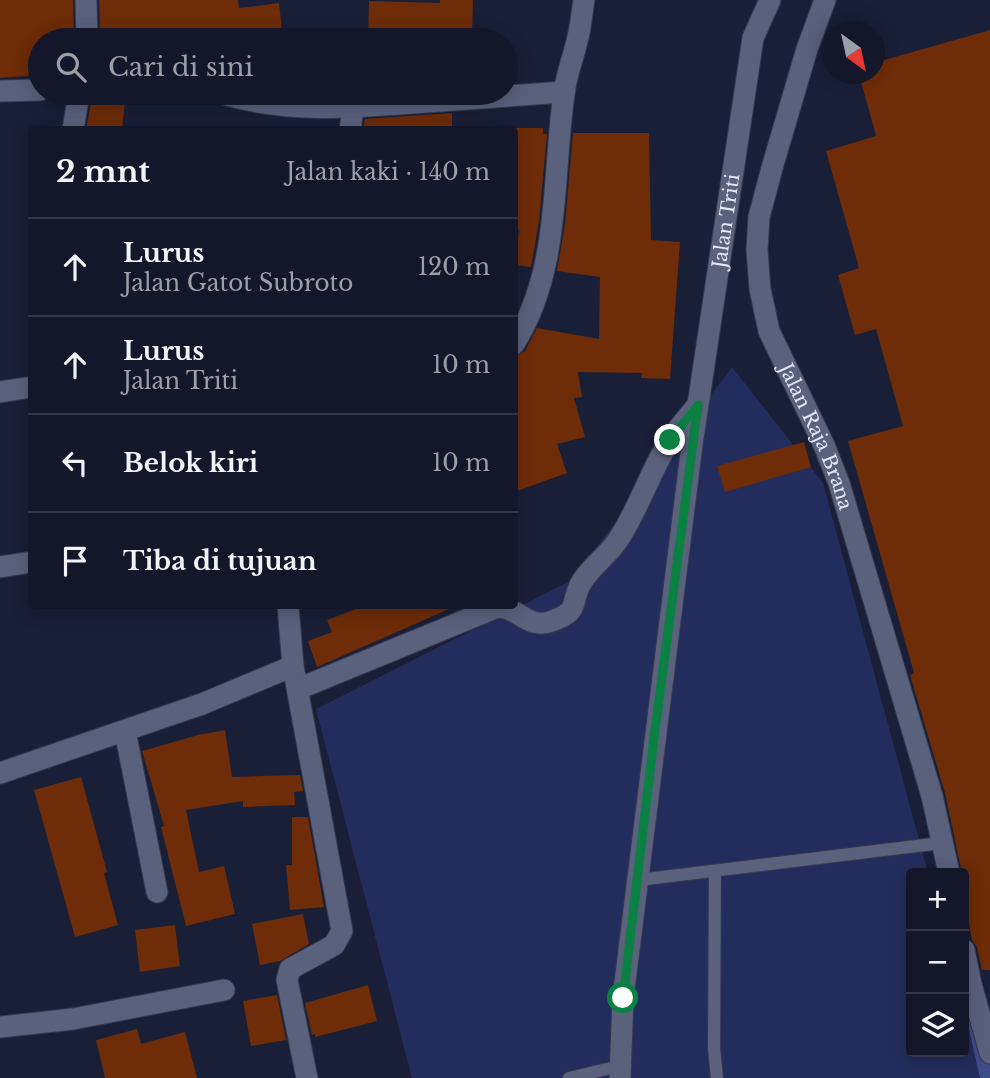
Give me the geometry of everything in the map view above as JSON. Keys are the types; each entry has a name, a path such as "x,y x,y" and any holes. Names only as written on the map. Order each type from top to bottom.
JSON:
{"street":[{"path":"86,0 87,28"},
{"path":"518,338 539,293 548,254 564,92 579,33 584,0"},
{"name":"Jalan Triti","path":"619,1072 623,998 692,445 753,38 770,0"},
{"name":"Jalan Raja Brana","path":"825,0 803,62 759,217 757,250 760,289 769,331 819,434 839,483 932,796 948,868"},
{"path":"0,91 28,90"},
{"path":"518,95 564,92"},
{"path":"74,126 77,105"},
{"path":"274,105 353,108 393,105"},
{"path":"351,126 353,108"},
{"path":"0,392 28,388"},
{"path":"510,609 532,623 545,624 563,617 575,607 578,589 583,580 619,539 670,440 698,405"},
{"path":"0,567 28,563"},
{"path":"288,609 293,666 342,931 334,945 290,969 288,973 306,1078"},
{"path":"298,688 493,609"},
{"path":"0,773 202,704 293,666"},
{"path":"125,731 157,892"},
{"path":"969,974 990,1053"},
{"path":"0,1027 73,1019 224,990"}],"lane":[{"path":"638,880 941,843"},
{"path":"715,871 714,1048 717,1078"},
{"path":"569,1078 619,1072"}],"shaded area":[{"path":"732,367 823,483 927,868 906,868 906,1057 969,1057 969,1031 980,1078 412,1078 316,709 572,580"},
{"path":"990,1017 990,1078 980,1078 969,1021"}],"building":[{"path":"0,0 73,0 74,28 28,28 28,76 0,78"},
{"path":"99,0 238,0 239,8 279,3 282,28 100,28"},
{"path":"440,0 473,0 472,28 368,28 369,1 440,3"},
{"path":"990,30 990,970 982,970 977,947 972,940 969,923 969,868 961,868 945,793 910,675 914,673 848,441 903,426 876,329 855,335 838,275 859,268 826,151 876,136 862,84 885,84 885,60"},
{"path":"91,105 125,105 122,126 87,126"},
{"path":"452,113 452,126 364,126 365,119"},
{"path":"518,128 543,128 543,134 547,134 539,221 531,267 518,265"},
{"path":"573,133 649,133 651,240 680,242 670,379 641,378 642,373 578,372 582,397 574,398 585,437 557,444 567,473 518,491 518,355 525,351 537,328 599,339 600,277 557,271 565,224"},
{"path":"804,442 811,467 725,492 717,466"},
{"path":"356,609 449,609 317,667 308,641 332,632 327,620"},
{"path":"225,730 232,777 300,775 303,791 294,792 295,805 243,807 243,801 186,810 199,872 224,866 235,914 186,926 161,827 164,826 142,751"},
{"path":"81,777 107,872 104,873 118,925 75,937 34,790"},
{"path":"292,817 308,817 324,907 290,910 286,865 292,865"},
{"path":"303,914 309,944 280,961 260,965 252,924"},
{"path":"175,925 180,966 140,972 135,930"},
{"path":"368,985 377,1021 315,1037 315,1034 312,1035 305,1003"},
{"path":"277,995 286,1040 251,1046 243,1001"},
{"path":"137,1029 141,1044 185,1032 197,1078 105,1078 96,1040"}],"route":[{"path":"623,998 698,405 670,440"}]}
